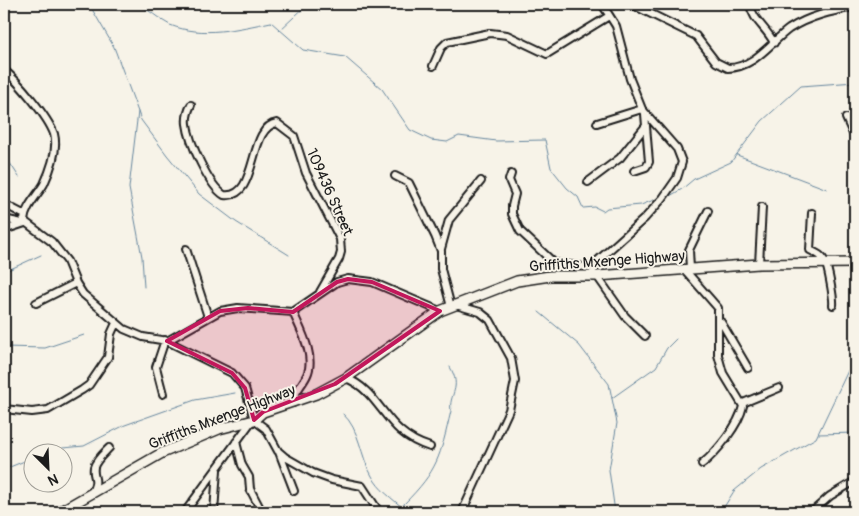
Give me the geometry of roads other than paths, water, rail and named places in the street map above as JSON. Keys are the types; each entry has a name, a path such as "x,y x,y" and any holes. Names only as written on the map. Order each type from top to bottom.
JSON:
{"street":[{"path":"602,4 616,26 630,78 643,112 649,162 646,167 634,171"},
{"path":"631,4 696,36 723,67 734,68 748,63 789,29 823,13 855,7"},
{"path":"750,4 755,18 765,27 774,43"},
{"path":"433,66 441,48 447,42 490,33 507,35 547,54 609,16"},
{"path":"4,70 28,94 54,136 53,154 47,175 25,215 24,223"},
{"name":"109436 Street","path":"190,105 187,122 192,141 206,173 220,193 224,195 232,195 241,188 254,163 262,135 267,127 277,124 294,136 306,173 336,228 341,246 336,267 319,293"},
{"path":"597,123 643,112"},
{"path":"594,274 596,263 656,206 681,169 682,162 677,150 643,112"},
{"path":"846,118 855,138"},
{"path":"588,182 620,158 645,127"},
{"path":"511,174 509,180 515,194 512,214 520,231 554,263 594,274 626,316 645,336"},
{"path":"395,176 409,183 440,251"},
{"path":"462,512 509,410 515,381 511,358 490,320 480,312 454,306 441,269 440,251 449,220 481,181"},
{"path":"4,204 25,215"},
{"path":"759,264 762,207"},
{"path":"702,464 716,453 740,416 743,403 723,373 718,355 720,320 718,308 686,269 689,250 708,211"},
{"path":"812,213 810,250 819,254 826,263 834,294 833,305"},
{"path":"4,219 24,223 52,242 64,256 83,294 116,323 132,334 166,340 232,373 245,388 254,420 266,429 278,451 294,491"},
{"path":"4,230 24,223"},
{"path":"186,249 208,317"},
{"name":"Griffiths Mxenge Highway","path":"60,512 162,453 219,429 254,420 263,412 293,404 316,394 346,378 440,312 517,281 550,276 759,264 855,262"},
{"path":"163,394 156,367 166,340 220,311 248,308 293,312 319,293 342,280 372,282 440,312"},
{"path":"36,303 76,283"},
{"path":"293,312 306,344 309,364 306,377 295,393 293,404"},
{"path":"720,320 748,368"},
{"path":"4,409 35,412 48,410 89,385 108,357 111,334 116,323"},
{"path":"346,378 362,386 400,432 415,442 430,447"},
{"path":"743,403 779,388"},
{"path":"185,512 249,423 254,420"},
{"path":"236,442 242,465 249,477 250,489 262,512"},
{"path":"90,495 97,483 94,469 100,457 109,448"},
{"path":"278,451 285,458 313,473 332,480 362,486 380,512"},
{"path":"214,512 217,468"},
{"path":"812,512 830,496 855,481"}],"waterway":[{"path":"89,4 114,47 141,120 167,155 199,194 236,222 289,255"},
{"path":"137,4 170,25 195,31 220,31 271,22 303,50 345,57 382,89 410,130 431,140 447,142 459,136 496,141 545,140 551,168 567,188 578,197 583,208 595,207 603,211 607,208 641,205 659,198"},
{"path":"280,30 308,4"},
{"path":"668,197 694,179 731,162 762,121 801,86 855,82"},
{"path":"138,112 129,188 142,257 144,287"},
{"path":"4,154 19,177"},
{"path":"737,155 827,189"},
{"path":"4,272 41,255"},
{"path":"539,312 579,345 609,384 617,423 609,470 615,512"},
{"path":"4,347 45,348 84,335"},
{"path":"612,398 656,367 667,348 676,339"},
{"path":"721,512 734,491 761,469 816,438 855,356"},
{"path":"404,512 404,504 431,472 444,440 455,386 454,375 450,367"},
{"path":"72,447 84,446 125,425 195,400 235,393"},
{"path":"343,414 353,427 368,468 375,481 382,490 404,509"},
{"path":"819,434 855,433"},
{"path":"5,469 22,462"}]}
